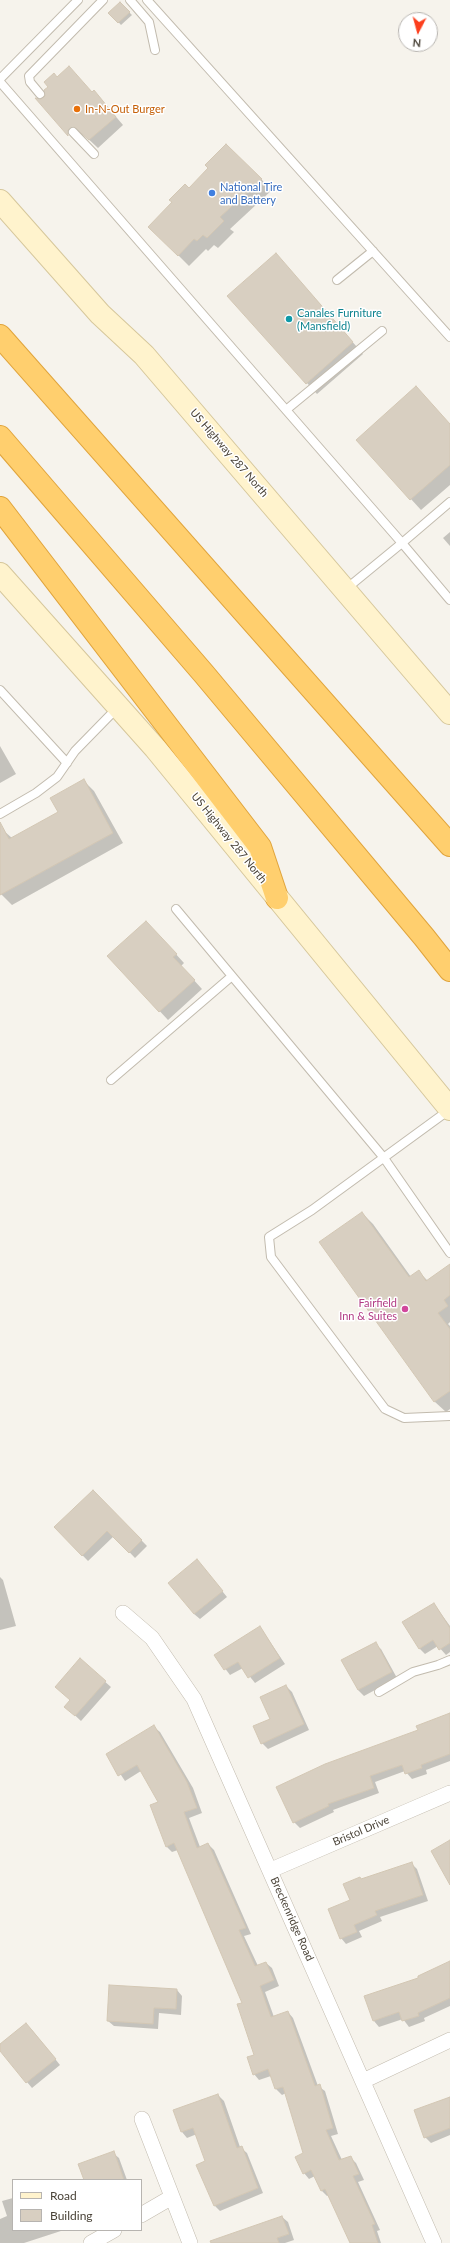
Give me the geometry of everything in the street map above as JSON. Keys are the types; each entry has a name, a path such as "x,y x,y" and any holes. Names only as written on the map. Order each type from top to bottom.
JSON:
{"highway":[{"path":"0,336 450,845"},
{"path":"0,437 214,686 450,970"},
{"path":"0,508 260,847 277,898"}],"main road":[{"name":"US Highway 287 North","path":"0,201 100,314 144,355 450,713"},
{"name":"US Highway 287 North","path":"0,574 155,748 450,1110"}],"street":[{"name":"Breckenridge Road","path":"123,1613 152,1638 194,1699 271,1870 434,2243"},
{"name":"Bristol Drive","path":"271,1870 450,1793"},
{"path":"362,2081 450,2040"},
{"path":"142,2120 190,2243"},
{"path":"142,2213 172,2197"},
{"path":"91,2243 112,2231"}],"lane":[{"path":"78,0 0,80 450,600"},
{"path":"40,94 30,82 29,76 103,0"},
{"path":"130,0 149,22 155,50"},
{"path":"148,0 450,337"},
{"path":"74,132 94,154"},
{"path":"337,280 373,251"},
{"path":"286,410 382,331"},
{"path":"345,590 450,502"},
{"path":"0,690 67,763"},
{"path":"0,814 36,793 57,777 75,751 118,706"},
{"path":"176,909 384,1158 450,1253"},
{"path":"111,1080 232,976"},
{"path":"450,1110 312,1210 269,1238 271,1257 385,1409 404,1418 450,1416"},
{"path":"379,1692 413,1672 450,1660"}],"building":[{"path":"120,2 130,12 118,23 108,13"},
{"name":"In-N-Out Burger","path":"69,66 92,92 94,90 116,117 89,140 74,127 68,130 68,136 35,98 41,99 45,96 44,90 48,87 44,82 54,73 57,77"},
{"name":"National Tire and Battery","path":"226,144 262,179 220,217 224,221 207,238 203,235 197,241 194,239 178,256 148,227 172,202 169,200 185,184 189,188 208,168 205,165"},
{"name":"Canales Furniture (Mansfield)","path":"276,253 353,342 306,384 227,296"},
{"path":"416,386 450,424 450,465 410,500 356,440"},
{"path":"84,779 113,833 0,895 0,822 9,839 58,812 50,798"},
{"path":"146,921 177,954 173,957 195,980 159,1012 107,956"},
{"name":"Fairfield Inn & Suites","path":"362,1212 409,1277 419,1270 426,1281 450,1264 450,1295 444,1300 448,1306 438,1313 450,1329 450,1391 434,1402 319,1242"},
{"path":"93,1490 142,1540 129,1553 107,1531 82,1556 54,1527"},
{"path":"197,1559 223,1591 194,1614 168,1583"},
{"path":"434,1603 450,1628 450,1643 439,1650 433,1640 419,1649 402,1622"},
{"path":"260,1626 280,1658 248,1678 238,1662 224,1670 214,1655"},
{"path":"376,1642 392,1672 358,1690 341,1660"},
{"path":"80,1658 106,1681 75,1716 64,1707 70,1700 55,1687"},
{"path":"286,1685 304,1724 261,1744 253,1726 270,1719 260,1697"},
{"path":"450,1713 450,1754 421,1765 422,1768 405,1774 402,1765 370,1776 374,1788 328,1804 329,1806 293,1823 276,1787 325,1764 418,1730 416,1726"},
{"path":"154,1725 187,1782 197,1808 184,1812 197,1848 208,1843 246,1928 239,1930 255,1966 266,1962 274,1980 260,1986 271,2017 288,2011 315,2086 320,2084 333,2128 326,2130 339,2160 351,2156 359,2174 353,2176 375,2224 372,2225 378,2243 350,2243 325,2189 321,2191 311,2170 303,2174 295,2157 303,2153 283,2087 275,2089 268,2069 253,2075 247,2057 254,2055 237,2004 242,2003 174,1843 166,1847 150,1805 158,1802 137,1765 118,1776 106,1754"},
{"path":"450,1840 450,1885 431,1851"},
{"path":"412,1862 423,1895 375,1911 377,1915 354,1925 357,1932 340,1939 328,1909 350,1900 343,1884 360,1877 361,1879"},
{"path":"450,1961 450,1998 418,2013 419,2016 402,2021 399,2012 373,2021 364,1996 418,1978 418,1976"},
{"path":"109,1985 177,1989 176,2009 154,2008 153,2024 107,2021"},
{"path":"26,2023 56,2059 26,2083 0,2051 0,2044"},
{"path":"218,2094 237,2148 242,2146 258,2188 214,2206 196,2165 205,2161 193,2128 181,2132 173,2110"},
{"path":"450,2097 450,2128 424,2138 414,2110"},
{"path":"114,2151 124,2179 84,2179 78,2164"},
{"path":"282,2216 289,2234 277,2238 279,2243 211,2243 210,2241"}],"place":[{"name":"In-N-Out Burger","path":"77,109"},
{"name":"National Tire and Battery","path":"212,193"},
{"name":"Canales Furniture (Mansfield)","path":"289,319"},
{"name":"Fairfield Inn & Suites","path":"405,1309"}]}
